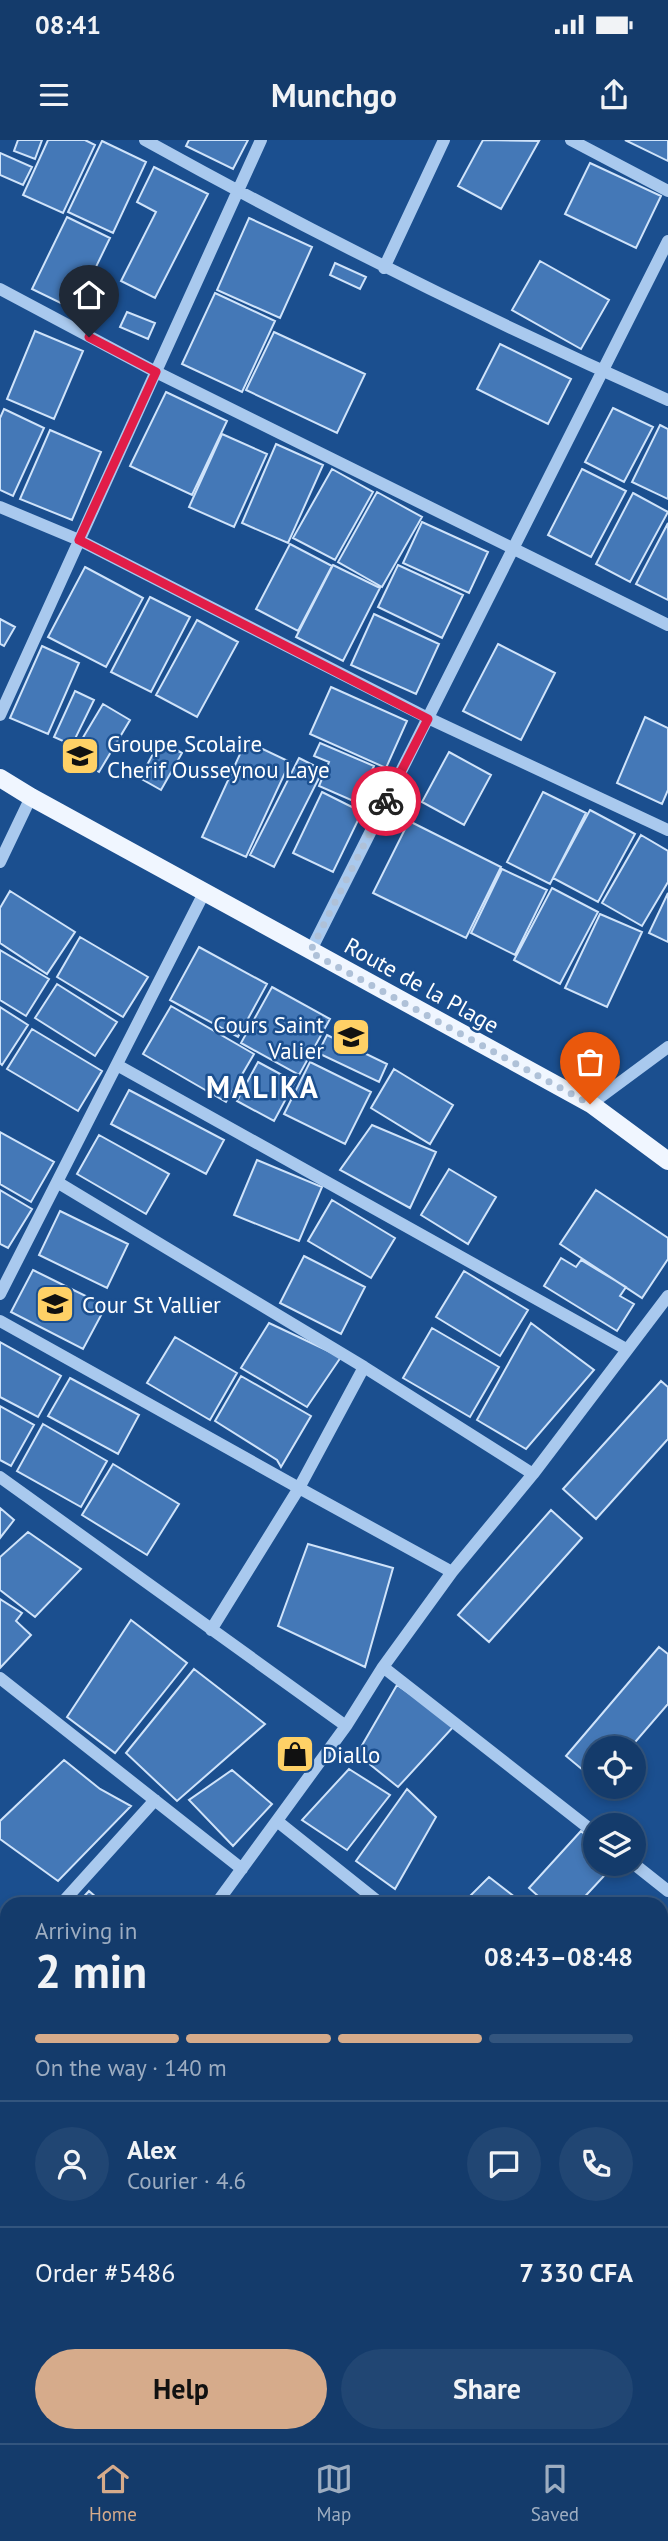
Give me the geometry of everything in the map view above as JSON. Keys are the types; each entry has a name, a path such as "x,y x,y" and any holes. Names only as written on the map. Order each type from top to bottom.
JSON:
{"main road":[{"name":"Route de la Plage","path":"0,778 310,952 590,1104 668,1161"}],"street":[{"path":"145,140 384,268 668,400"},
{"path":"0,715 261,140"},
{"path":"384,268 444,140"},
{"path":"571,140 668,191"},
{"path":"310,952 668,241"},
{"path":"0,289 156,372 668,625"},
{"path":"0,507 79,540 428,719 668,830"},
{"path":"0,862 31,797"},
{"path":"0,1294 204,893"},
{"path":"590,1104 668,1046"},
{"path":"117,1065 626,1349"},
{"path":"57,1182 364,1367 533,1474"},
{"path":"221,1897 346,1727 383,1667 452,1572 533,1474 668,1296"},
{"path":"0,1321 452,1572"},
{"path":"211,1630 299,1488 364,1367"},
{"path":"0,1476 346,1727"},
{"path":"383,1667 583,1824"},
{"path":"3,1685 243,1869"},
{"path":"67,1897 155,1800"},
{"path":"277,1821 372,1897"},
{"path":"646,1874 668,1891"}],"building":[{"path":"18,140 42,140 35,159 14,151"},
{"path":"48,140 85,140 95,145 63,213 23,195"},
{"path":"189,140 248,140 233,169 186,146"},
{"path":"483,140 539,141 501,209 458,186"},
{"path":"625,140 668,140 668,161"},
{"path":"102,141 146,162 113,233 68,212"},
{"path":"0,153 32,167 23,185 0,175"},
{"path":"590,163 661,196 636,248 565,214"},
{"path":"154,167 208,194 155,298 121,281 156,212 137,202"},
{"path":"67,217 110,238 75,310 32,289"},
{"path":"249,218 312,247 280,318 217,290"},
{"path":"540,261 609,300 581,349 512,310"},
{"path":"335,263 366,277 360,289 330,275"},
{"path":"215,293 275,321 242,392 182,364"},
{"path":"127,312 155,323 148,339 120,327"},
{"path":"35,331 83,351 54,419 7,399"},
{"path":"274,332 365,374 337,433 246,390"},
{"path":"500,344 571,379 548,424 477,389"},
{"path":"166,392 227,421 192,495 130,466"},
{"path":"613,408 653,427 624,482 585,462"},
{"path":"4,409 44,428 13,496 0,490 0,418"},
{"path":"660,425 668,429 668,499 632,482"},
{"path":"50,430 101,452 72,520 20,499"},
{"path":"222,434 267,454 234,527 189,507"},
{"path":"276,444 323,465 288,543 242,523"},
{"path":"332,469 373,492 335,560 293,538"},
{"path":"582,469 626,491 591,557 548,535"},
{"path":"377,492 422,517 382,587 338,562"},
{"path":"633,493 668,512 630,582 596,564"},
{"path":"422,522 488,552 469,593 403,563"},
{"path":"668,523 668,600 636,584"},
{"path":"290,544 332,566 298,631 256,609"},
{"path":"333,565 380,588 343,661 296,637"},
{"path":"398,565 463,595 442,638 378,607"},
{"path":"85,567 143,598 106,667 48,637"},
{"path":"150,597 190,617 151,692 111,672"},
{"path":"374,614 439,644 416,694 351,665"},
{"path":"0,619 15,627 4,646 0,644"},
{"path":"197,620 238,642 197,717 156,695"},
{"path":"498,644 555,673 521,740 463,711"},
{"path":"42,646 79,663 48,734 10,718"},
{"path":"331,687 407,721 386,768 310,734"},
{"path":"75,691 94,700 72,745 54,737"},
{"path":"103,704 130,720 99,772 72,756"},
{"path":"645,717 668,728 668,790 662,804 617,783"},
{"path":"160,741 182,753 161,790 140,778"},
{"path":"246,741 290,762 246,857 202,837"},
{"path":"320,743 374,766 364,788 374,792 367,807 319,786 329,762 314,756"},
{"path":"449,752 491,775 464,825 422,802"},
{"path":"299,758 323,770 274,867 250,855"},
{"path":"322,792 362,812 333,872 293,853"},
{"path":"543,792 586,813 550,884 507,862"},
{"path":"590,810 635,834 598,902 553,878"},
{"path":"409,821 501,867 466,938 373,893"},
{"path":"641,835 668,851 668,882 642,926 602,903"},
{"path":"502,869 547,890 515,955 471,933"},
{"path":"552,888 598,912 560,984 514,960"},
{"path":"10,891 75,932 47,974 0,943 0,908"},
{"path":"668,893 668,942 649,933"},
{"path":"600,914 642,932 607,1007 565,988"},
{"path":"80,937 148,977 123,1017 57,977"},
{"path":"199,947 267,984 238,1037 170,1000"},
{"path":"0,950 49,979 26,1016 0,1000"},
{"path":"57,984 117,1022 95,1056 35,1018"},
{"path":"272,987 330,1019 299,1075 241,1043"},
{"path":"171,1006 254,1054 226,1102 143,1054"},
{"path":"0,1007 28,1025 2,1065 0,1063"},
{"path":"32,1029 102,1071 78,1111 7,1069"},
{"path":"327,1035 387,1064 379,1082 318,1053"},
{"path":"258,1062 295,1082 274,1121 237,1101"},
{"path":"310,1062 371,1092 345,1144 284,1114"},
{"path":"394,1069 453,1105 430,1144 371,1108"},
{"path":"129,1090 224,1140 206,1174 111,1124"},
{"path":"372,1125 436,1152 410,1208 340,1170"},
{"path":"0,1132 54,1162 31,1202 0,1184"},
{"path":"99,1135 169,1174 146,1214 77,1174"},
{"path":"257,1160 322,1187 299,1241 234,1215"},
{"path":"449,1169 496,1197 468,1244 421,1215"},
{"path":"0,1190 32,1209 8,1248 0,1244"},
{"path":"596,1190 668,1238 668,1259 642,1298 560,1244"},
{"path":"332,1200 395,1238 371,1278 308,1241"},
{"path":"60,1211 128,1244 107,1288 39,1255"},
{"path":"304,1256 365,1287 341,1334 280,1303"},
{"path":"561,1258 576,1267 581,1260 626,1287 620,1296 634,1304 617,1331 544,1286"},
{"path":"33,1270 106,1306 83,1349 11,1312"},
{"path":"464,1271 528,1310 500,1356 436,1317"},
{"path":"269,1323 341,1357 307,1407 241,1368"},
{"path":"531,1323 594,1370 526,1449 477,1420"},
{"path":"432,1328 499,1367 470,1417 403,1378"},
{"path":"175,1337 237,1373 210,1420 147,1383"},
{"path":"0,1342 61,1376 38,1417 0,1397"},
{"path":"241,1376 311,1416 281,1467 277,1460 215,1421"},
{"path":"70,1378 139,1415 118,1454 48,1416"},
{"path":"661,1381 668,1387 668,1439 596,1519 563,1489"},
{"path":"0,1406 34,1425 11,1466 0,1460"},
{"path":"43,1424 107,1461 81,1507 17,1471"},
{"path":"113,1464 179,1504 147,1555 82,1515"},
{"path":"0,1508 14,1520 0,1538"},
{"path":"551,1510 582,1538 489,1642 458,1615"},
{"path":"28,1532 81,1569 35,1617 0,1590 0,1557"},
{"path":"308,1544 393,1568 365,1667 278,1626"},
{"path":"0,1599 22,1613 16,1621 31,1635 0,1668"},
{"path":"131,1620 187,1663 115,1753 67,1717"},
{"path":"659,1647 668,1654 668,1704 640,1736 583,1736"},
{"path":"194,1669 265,1724 177,1801 126,1753"},
{"path":"397,1685 455,1725 398,1787 357,1754"},
{"path":"583,1736 583,1770 566,1756"},
{"path":"64,1760 100,1789 131,1806 58,1881 0,1839 0,1821"},
{"path":"349,1769 390,1795 347,1850 302,1820"},
{"path":"232,1770 272,1804 233,1846 189,1800"},
{"path":"407,1789 436,1817 395,1889 356,1861"},
{"path":"581,1831 583,1876 604,1876 584,1897 539,1897 529,1888"},
{"path":"489,1877 515,1897 469,1897"},
{"path":"89,1891 96,1897 83,1897"}],"way so far":[{"path":"386,801 310,952 590,1104"}],"place":[{"name":"Groupe Scolaire Cherif Ousseynou Laye","path":"80,756"},
{"name":"Cours Saint Valier","path":"351,1037"},
{"name":"Cour St Vallier","path":"55,1304"},
{"name":"Diallo","path":"295,1754"}],"district":[{"name":"MALIKA","path":"263,1086"}],"route":[{"path":"89,337 156,372 79,540 428,719 386,801"}]}
